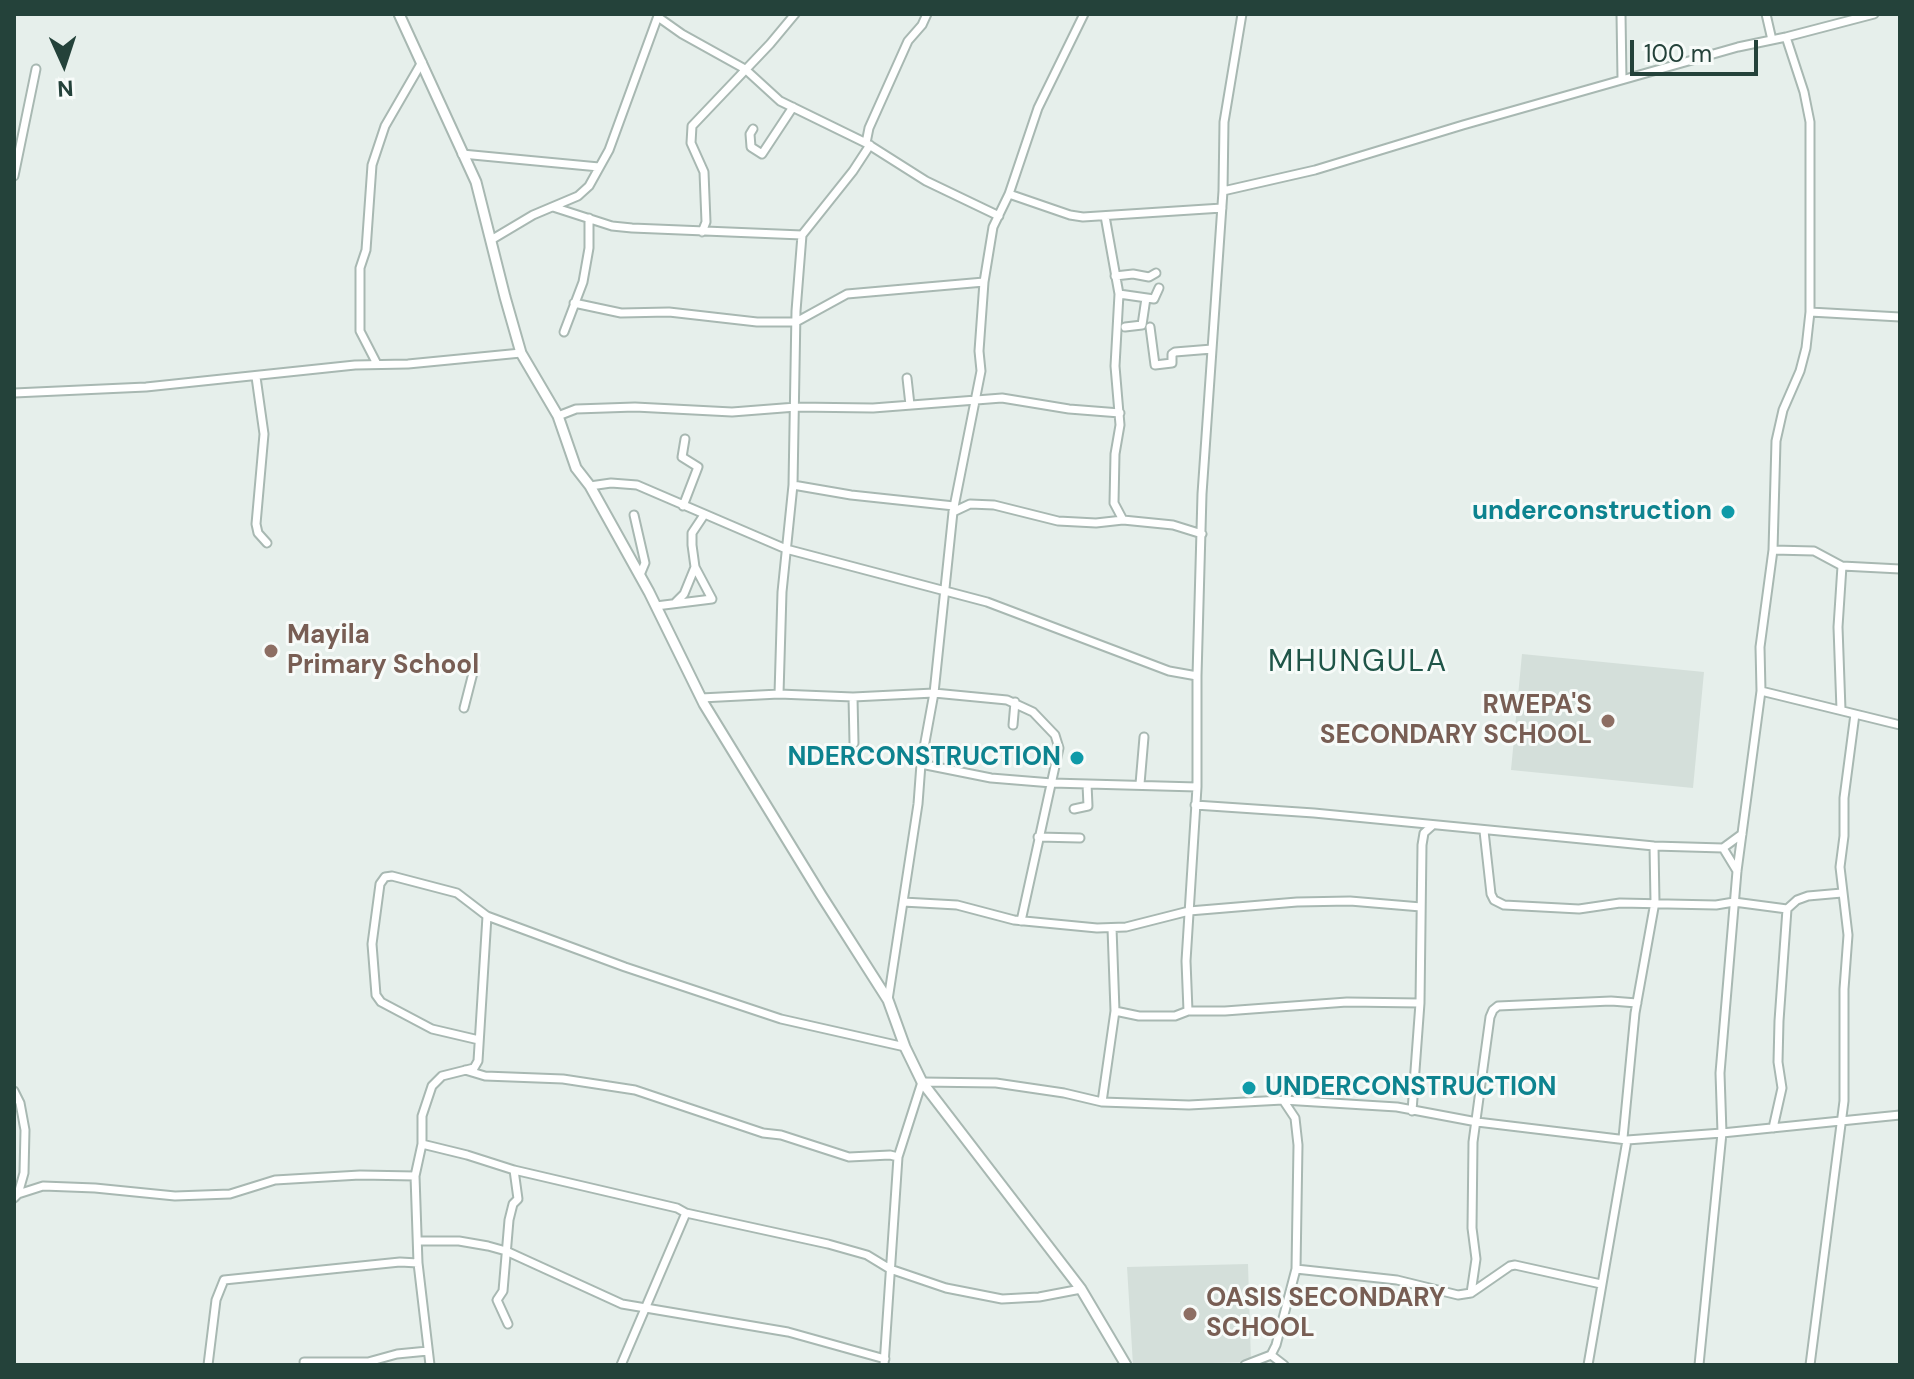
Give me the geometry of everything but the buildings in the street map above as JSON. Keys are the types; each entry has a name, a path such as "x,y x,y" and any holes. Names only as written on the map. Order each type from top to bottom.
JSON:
{"street":[{"path":"399,14 476,182 521,353 558,416 580,475 590,486 640,575 701,698 888,1000 922,1082 1081,1289 1126,1365"},
{"path":"779,694 782,592 793,485 796,322 802,235 853,171 868,144 869,128 908,41 927,14"},
{"path":"888,1000 934,693 954,509 981,371 979,351 984,282 993,227 1009,194 1038,108 1084,14"},
{"path":"1188,1011 1186,961 1197,787 1202,534 1223,191 1224,122 1242,14"},
{"path":"1621,14 1622,79"},
{"path":"1766,14 1772,40"},
{"path":"1223,191 1315,170 1622,79 1860,15 1874,14"},
{"path":"491,240 586,190 609,150 658,15 682,34 745,69 770,94 868,144 926,181 999,216"},
{"path":"702,232 706,223 704,172 691,143 691,130 793,15"},
{"path":"1699,1365 1722,1133 1720,1073 1734,902 1761,691 1760,647 1773,550 1776,441 1783,410 1800,371 1810,312 1810,122 1786,37"},
{"path":"377,364 365,346 360,331 360,268 366,250 372,165 385,126 422,62"},
{"path":"14,176 36,69"},
{"path":"753,129 750,134 751,147 762,154 793,107"},
{"path":"462,154 599,167"},
{"path":"1009,194 1070,215 1105,216 1222,208"},
{"path":"553,207 632,228 802,235"},
{"path":"1105,216 1119,294 1115,366 1120,413 1114,503 1123,520"},
{"path":"564,332 583,282 589,218"},
{"path":"1115,276 1133,274 1149,277 1156,273"},
{"path":"574,303 621,313 669,312 757,322 796,322 847,294 984,282"},
{"path":"1119,294 1154,299 1159,288"},
{"path":"1125,327 1142,325 1146,298"},
{"path":"1810,312 1900,317"},
{"path":"1150,327 1155,365 1172,363 1175,352 1212,349"},
{"path":"14,393 146,387 521,353"},
{"path":"256,377 264,434 256,524 258,533 267,543"},
{"path":"907,378 910,405"},
{"path":"558,416 576,409 635,407 732,412 796,407 873,408 1018,398 1069,409 1120,413"},
{"path":"683,506 698,467 682,457 685,439"},
{"path":"590,486 627,483 786,549 987,602 1169,671 1197,676"},
{"path":"793,485 954,509 970,504 1012,508 1058,521 1096,523 1123,520 1173,525 1202,534"},
{"path":"634,515 645,563 640,575"},
{"path":"656,606 712,599 695,567 692,533 704,515"},
{"path":"1773,550 1814,551 1842,566 1900,569"},
{"path":"1841,710 1838,627 1842,566"},
{"path":"674,604 684,594 695,567"},
{"path":"464,708 475,665"},
{"path":"1761,691 1900,725"},
{"path":"701,698 934,693 1015,702 1039,717 1055,735 1059,748 1021,921"},
{"path":"853,697 854,743"},
{"path":"1013,725 1015,702"},
{"path":"1810,1365 1842,1121 1848,935 1840,867 1844,798 1855,714"},
{"path":"1140,784 1144,737"},
{"path":"921,764 991,778 1197,787"},
{"path":"1074,809 1088,806 1087,784"},
{"path":"1195,805 1654,846 1723,848 1742,834"},
{"path":"1412,1111 1420,1003 1422,845 1424,833 1433,825"},
{"path":"1484,831 1491,894 1497,903 1579,909 1620,903 1697,905 1734,902 1787,909"},
{"path":"1038,837 1080,838"},
{"path":"1588,1365 1625,1139 1637,1003 1655,902 1654,846"},
{"path":"1723,848 1737,871"},
{"path":"479,1040 432,1029 381,1002 375,992 372,944 380,884 388,875 457,893 487,916 625,967 781,1019 905,1047"},
{"path":"1773,1128 1783,1083 1778,1062 1787,909 1808,896 1842,893"},
{"path":"903,902 957,905 1021,921 1112,928 1189,911 1297,902 1350,901 1421,907"},
{"path":"430,1365 418,1263 415,1176 422,1144 422,1116 432,1086 442,1076 474,1068 476,1064 487,916"},
{"path":"1102,1102 1115,1011 1112,928"},
{"path":"1471,1293 1476,1259 1472,1228 1471,1161 1490,1017 1498,1006 1611,1001 1637,1003"},
{"path":"1115,1011 1175,1016 1188,1011 1347,1002 1420,1003"},
{"path":"465,1070 485,1076 563,1079 635,1090 763,1133 781,1135 849,1157 898,1157"},
{"path":"922,1082 996,1083 1102,1102 1189,1105 1306,1100 1397,1107 1477,1122 1625,1139 1722,1133 1900,1115"},
{"path":"418,1241 459,1241 506,1251 622,1304 788,1332 884,1362 898,1157 922,1082"},
{"path":"14,1091 20,1103 25,1130 24,1173 16,1196"},
{"path":"1245,1365 1271,1355 1296,1269 1298,1145 1295,1118 1283,1100"},
{"path":"1295,1118 1306,1100"},
{"path":"422,1144 514,1170 677,1208 686,1213 828,1244 867,1255 890,1269 946,1288 1002,1299 1039,1297 1081,1289"},
{"path":"508,1324 497,1300 503,1291 511,1212 518,1199 514,1170"},
{"path":"16,1196 43,1186 175,1196 221,1195 275,1180 360,1175 415,1176"},
{"path":"621,1365 686,1213"},
{"path":"208,1365 216,1300 224,1280 400,1262 418,1263"},
{"path":"1296,1269 1397,1280 1458,1295 1471,1293 1515,1265 1601,1284"},
{"path":"304,1362 359,1363 428,1351"},
{"path":"1271,1355 1284,1365"}],"shaded area":[{"name":"RWEPA'S SECONDARY SCHOOL","path":"1522,654 1704,672 1693,788 1511,770"},
{"name":"OASIS SECONDARY SCHOOL","path":"1248,1264 1251,1362 1133,1365 1127,1267"}],"place":[{"name":"underconstruction","path":"1728,512"},
{"name":"Mayila Primary School","path":"271,651"},
{"name":"RWEPA'S SECONDARY SCHOOL","path":"1608,721"},
{"name":"NDERCONSTRUCTION","path":"1077,758"},
{"name":"UNDERCONSTRUCTION","path":"1249,1088"},
{"name":"OASIS SECONDARY SCHOOL","path":"1190,1314"}],"district":[{"name":"MHUNGULA","path":"1358,663"}]}
